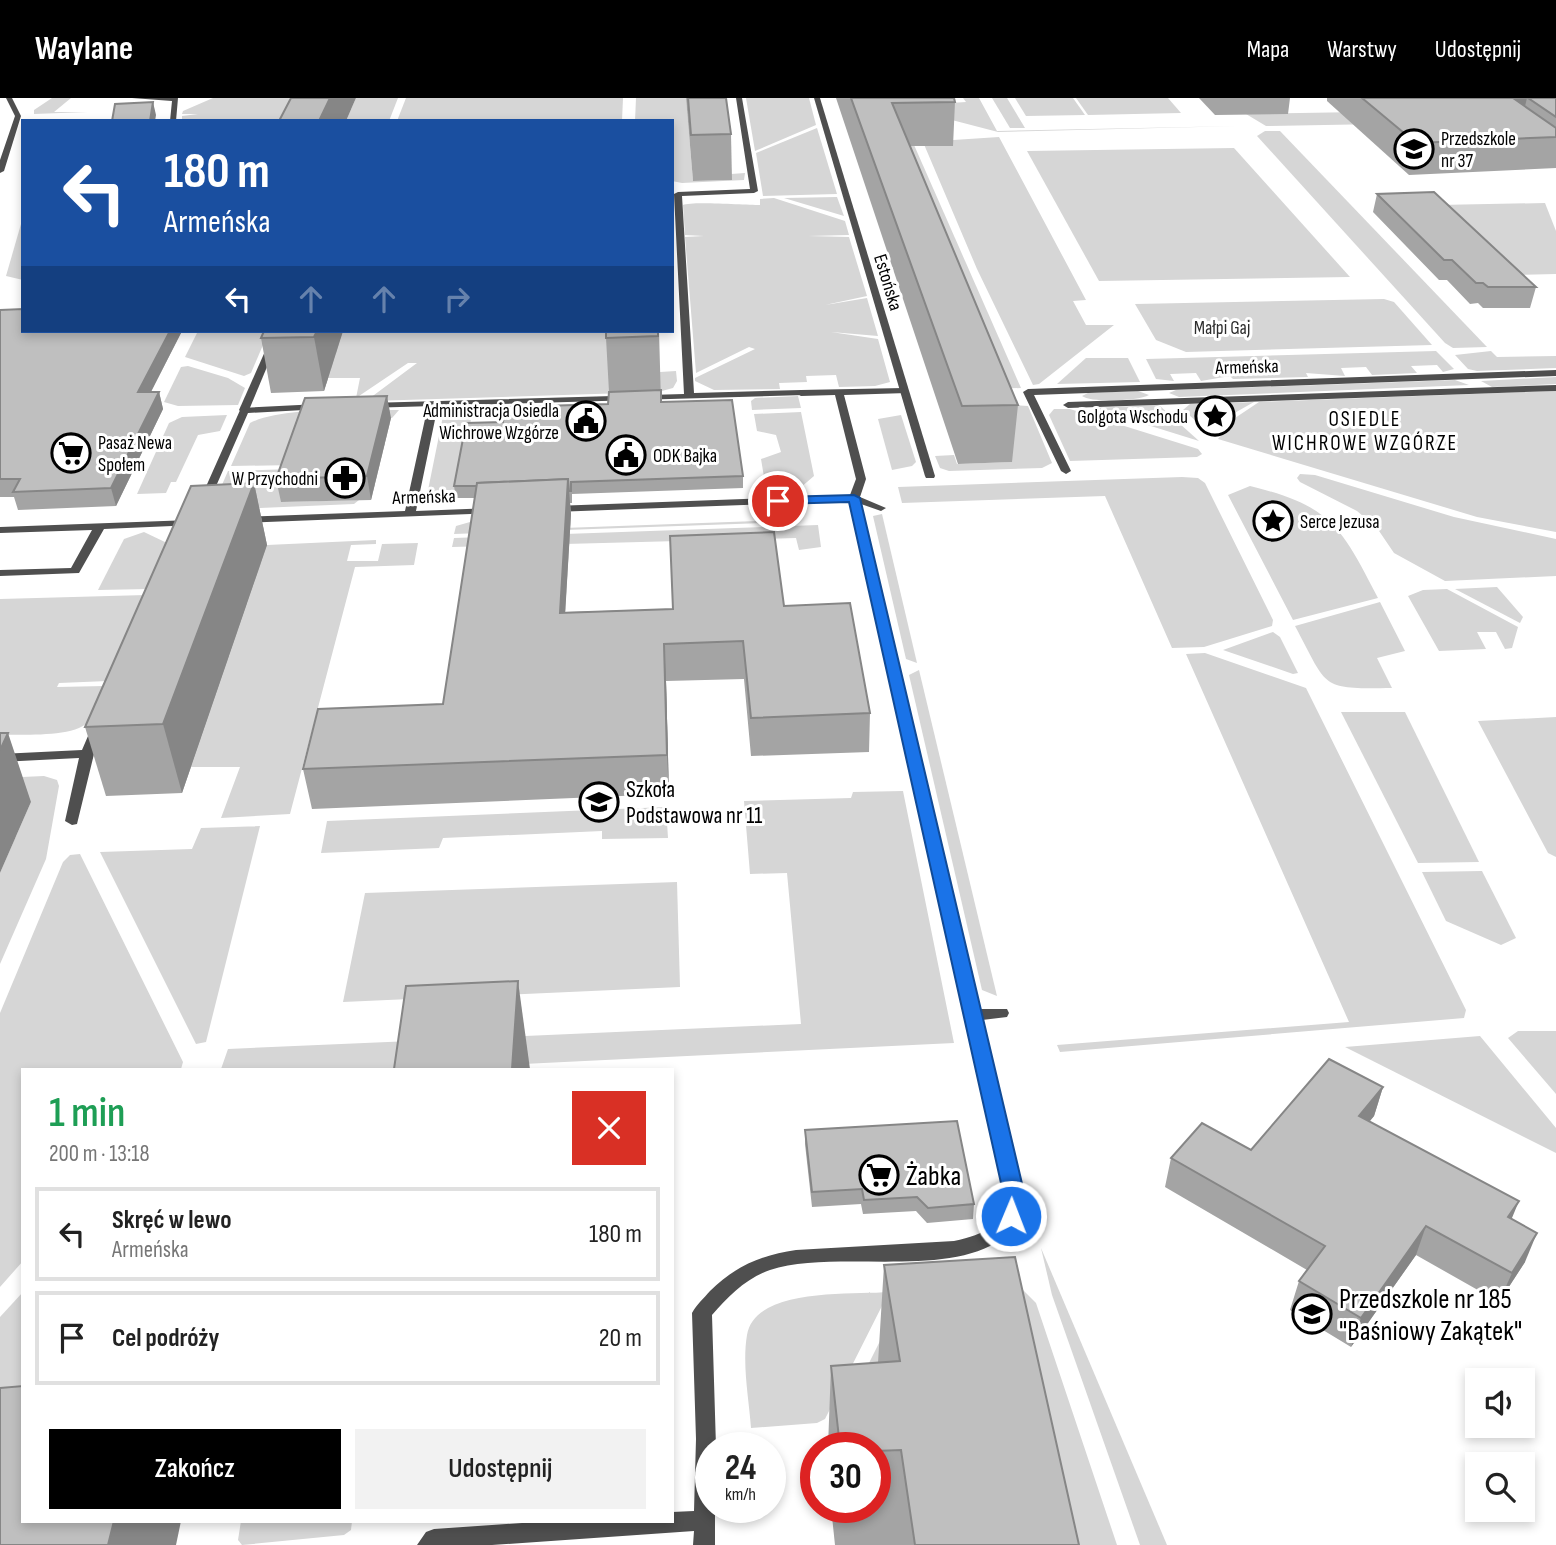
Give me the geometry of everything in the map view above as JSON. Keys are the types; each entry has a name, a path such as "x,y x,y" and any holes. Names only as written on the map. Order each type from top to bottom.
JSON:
{"street":[{"path":"0,171 18,116 9,98"},
{"path":"135,98 175,99 173,119"},
{"path":"689,396 678,194 754,191 739,98"},
{"name":"Estońska","path":"817,98 930,476"},
{"path":"190,528 277,333"},
{"name":"Armeńska","path":"1066,471 1028,392 1556,373"},
{"name":"Armeńska","path":"1068,405 1556,388"},
{"path":"354,406 433,407 689,396 904,391"},
{"path":"706,1432 702,1313 735,1277 774,1261 962,1248 993,1236 1011,1216 1014,1192 854,498 861,479 839,393"},
{"path":"244,410 327,407"},
{"path":"410,514 433,407"},
{"path":"543,509 854,498 881,508"},
{"name":"Armeńska","path":"234,521 503,511"},
{"path":"0,530 100,526 190,528 206,522"},
{"path":"0,573 75,571 100,526"},
{"path":"72,821 87,754 102,719"},
{"path":"0,758 87,754"},
{"path":"973,1014 1001,1013"},
{"path":"674,1522 695,1520"},
{"path":"428,1545 434,1539 660,1523"},
{"path":"702,1523 704,1545"}],"green space":[{"path":"52,98 71,98 54,112 88,112 34,114 34,110"},
{"path":"213,98 297,98 285,119 182,119 182,116 198,114 182,114 183,111"},
{"path":"356,98 398,98 390,119 347,119"},
{"path":"406,98 623,98 622,119 398,119"},
{"path":"636,98 686,98 693,181 731,180 731,174 745,173 744,180 674,181 674,119 635,119"},
{"path":"746,98 809,98 816,125 755,151"},
{"path":"963,98 979,98 997,131 1239,126 998,132 925,113 936,104 966,102"},
{"path":"992,98 1007,98 1025,128 1010,128"},
{"path":"1015,98 1073,98 1085,115 1026,116"},
{"path":"1076,98 1168,98 1181,113 1088,115"},
{"path":"879,100 907,129 1021,388 984,389"},
{"path":"1420,111 1434,123 1266,126 1246,114"},
{"path":"817,128 837,194 763,196 756,153"},
{"path":"1265,131 1280,131 1487,347 1453,348 1445,343 1257,136"},
{"path":"999,137 1086,300 1073,301 1086,325 1114,325 1039,384 1033,385 977,269 923,142"},
{"path":"1234,148 1350,277 1099,281 1027,151"},
{"path":"837,197 844,216 784,198"},
{"path":"774,198 845,221 849,235 808,236 849,237 867,296 825,305 867,298 878,336 831,332 878,339 890,382 875,386 839,387 836,375 806,376 807,382 779,383 780,389 714,390 695,381 695,378 755,349 749,347 696,373 685,237 704,236 685,235 683,205 760,205 760,199"},
{"path":"1545,203 1556,231 1556,274 1515,275 1438,205"},
{"path":"21,224 21,280 6,276"},
{"name":"Małpi Gaj","path":"1384,299 1394,302 1432,345 1186,352 1156,340 1135,304"},
{"path":"197,333 268,333 251,373 244,376 185,357"},
{"path":"342,333 613,333 660,382 660,372 676,371 677,381 673,388 658,392 366,401 417,363 408,363 356,398 360,378 328,378"},
{"path":"1436,351 1454,369 1443,372 1437,365 1411,366 1417,373 1372,375 1366,367 1341,368 1345,376 1306,373 1308,377 1233,379 1230,376 1201,381 1196,373 1170,374 1174,381 1156,379 1146,359"},
{"path":"1491,351 1497,357 1556,356 1556,368 1477,371 1468,369 1455,355"},
{"path":"1086,358 1128,358 1140,382 1057,384"},
{"path":"188,366 228,378 245,388 238,405 178,406 164,402 181,367"},
{"path":"1556,377 1556,384 1492,387 1481,381"},
{"path":"1455,380 1469,385 1179,397 1169,393 1176,390"},
{"path":"1138,391 1149,395 1115,400 1095,400 1082,396 1088,393"},
{"path":"1556,391 1556,532 1477,517 1218,439 1235,418 1259,402"},
{"path":"798,396 801,408 752,410 751,401 755,398"},
{"path":"1254,402 1231,415 1214,436 1183,410 1190,404 1204,404 1210,413 1215,413 1210,404"},
{"path":"990,404 1028,406 1052,463 1042,468 949,471 940,468 935,456 954,455 957,464 1012,462"},
{"path":"1157,405 1199,441 1093,408"},
{"path":"501,407 500,413 472,414 456,498 433,499 427,495 444,411 455,408"},
{"path":"1054,409 1070,409 1198,449 1202,454 1197,457 1070,461 1049,415"},
{"path":"322,410 399,410 392,418 309,421 294,465 231,466 250,423 264,418"},
{"path":"801,412 814,476 800,488 766,489 761,459 781,452 776,435 757,431 754,414"},
{"path":"227,415 220,431 198,435 176,482 171,482 166,493 137,494 169,423 182,417"},
{"path":"901,415 916,462 912,466 892,470 878,419"},
{"path":"292,469 282,502 359,500 354,504 211,510 228,471"},
{"path":"1300,474 1315,475 1454,517 1556,539 1556,576 1445,581 1394,553 1377,528 1357,511 1300,482 1297,478"},
{"path":"1198,478 1205,483 1273,620 1272,626 1204,647 1172,648 1105,496 902,503 898,487"},
{"path":"1250,486 1299,502 1331,523 1354,553 1378,598 1293,620 1228,495"},
{"path":"795,508 800,508 801,516 795,522 454,534 456,526 477,520 483,531 788,520"},
{"path":"882,514 917,663 906,659 873,516"},
{"path":"818,525 821,547 799,550 796,538 452,547 454,538"},
{"path":"144,532 167,543 148,589 98,590 124,539"},
{"path":"376,540 376,544 351,545 347,561 378,561 382,544 418,543 414,565 355,567 290,814 221,818 240,767 191,767 267,545"},
{"path":"1497,587 1523,617 1520,623 1455,589"},
{"path":"1447,589 1518,627 1512,648 1505,649 1496,632 1477,632 1486,649 1439,651 1408,596 1423,590"},
{"path":"146,595 108,681 59,683 57,687 105,686 96,710 88,722 71,731 59,733 0,735 0,599"},
{"path":"1380,602 1405,651 1377,658 1392,688 1351,688 1329,681 1321,674 1295,626"},
{"path":"1273,632 1280,637 1298,673 1293,674 1223,650"},
{"path":"1205,653 1306,688 1466,1010 1464,1018 1060,1052 1057,1045 1349,1022 1186,654"},
{"path":"919,670 997,996 982,990 909,675"},
{"path":"1341,712 1405,712 1479,862 1418,863"},
{"path":"1556,717 1556,857 1548,853 1478,721"},
{"path":"44,776 57,780 59,786 46,859 0,964 0,873 31,802 0,778"},
{"path":"903,791 954,1043 440,1068 221,1068 228,1049 801,1024 787,873 750,874 744,801 851,798 853,792"},
{"path":"666,807 668,838 602,839 602,831 443,838 439,848 321,853 327,821"},
{"path":"260,826 206,1042 196,1044 100,852 192,849 201,828"},
{"path":"80,854 183,1062 181,1068 21,1068 21,1263 0,1287 0,1013 63,862 70,855"},
{"path":"1482,871 1516,938 1501,945 1446,921 1422,872"},
{"path":"677,882 680,987 343,1002 365,893"},
{"path":"1518,1031 1556,1031 1556,1094 1508,1038"},
{"path":"1480,1036 1556,1128 1556,1153 1345,1047"},
{"path":"1041,1248 1167,1545 1140,1545 1052,1295"},
{"path":"1007,1274 1036,1303 1117,1545 1036,1545 883,1371 840,1421 903,1295"},
{"path":"889,1292 825,1419 817,1423 751,1428 745,1358 747,1335 754,1319 767,1308 786,1301 830,1294"},
{"path":"21,1294 21,1467 0,1465 0,1317"},
{"path":"241,1523 352,1523 351,1530 344,1535 242,1545 238,1540"}],"building":[{"path":"291,98 330,98 320,119 280,119"},
{"path":"688,98 726,98 731,134 691,135"},
{"path":"851,98 954,98 955,102 892,103 1018,405 962,406"},
{"path":"1362,98 1513,98 1556,128 1556,137 1416,143"},
{"path":"1528,98 1556,98 1556,117"},
{"path":"153,102 150,119 112,119 115,104"},
{"path":"1434,192 1536,287 1488,287 1483,283 1476,283 1452,260 1444,260 1377,194"},
{"name":"Pasaż Newa Społem","path":"21,309 21,333 169,333 138,392 159,392 111,488 13,492 20,479 0,479 0,310"},
{"path":"263,333 316,333 314,337 261,338"},
{"path":"606,333 658,333 658,336 606,338"},
{"path":"661,390 661,402 732,400 743,476 571,482 571,491 568,479 454,486 466,423 503,422 505,407 608,404 609,392"},
{"path":"387,396 367,476 276,479 305,398"},
{"path":"568,479 560,613 673,609 670,536 774,532 784,606 850,603 870,713 751,718 743,641 664,644 667,755 303,769 318,709 443,704 477,483"},
{"path":"254,483 163,724 85,727 191,486"},
{"path":"0,733 8,733 0,750"},
{"path":"518,981 512,1068 394,1068 406,986"},
{"path":"1329,1059 1383,1087 1359,1116 1519,1201 1508,1217 1537,1233 1512,1273 1426,1226 1361,1318 1299,1281 1325,1246 1171,1158 1202,1123 1251,1150"},
{"path":"957,1121 974,1204 928,1208 917,1197 864,1200 862,1189 812,1192 805,1130"},
{"path":"1015,1257 1079,1545 915,1545 901,1450 891,1450 891,1432 838,1432 831,1366 900,1361 884,1265"},
{"path":"21,1386 21,1523 114,1523 108,1545 0,1545 0,1388"}],"place":[{"name":"Przedszkole nr 37","path":"1414,149"},
{"name":"Golgota Wschodu","path":"1215,416"},
{"name":"Administracja Osiedla Wichrowe Wzgórze","path":"586,421"},
{"name":"Pasaż Newa Społem","path":"71,453"},
{"name":"ODK Bajka","path":"626,455"},
{"name":"W Przychodni","path":"345,478"},
{"name":"Serce Jezusa","path":"1273,521"},
{"name":"Szkoła Podstawowa nr 11","path":"599,802"},
{"name":"Żabka","path":"879,1175"},
{"name":"Przedszkole nr 185 \"Baśniowy Zakątek\"","path":"1312,1314"}],"district":[{"name":"OSIEDLE WICHROWE WZGÓRZE","path":"1365,431"}],"route":[{"path":"778,501 854,498 1014,1192 1011,1216"}]}
